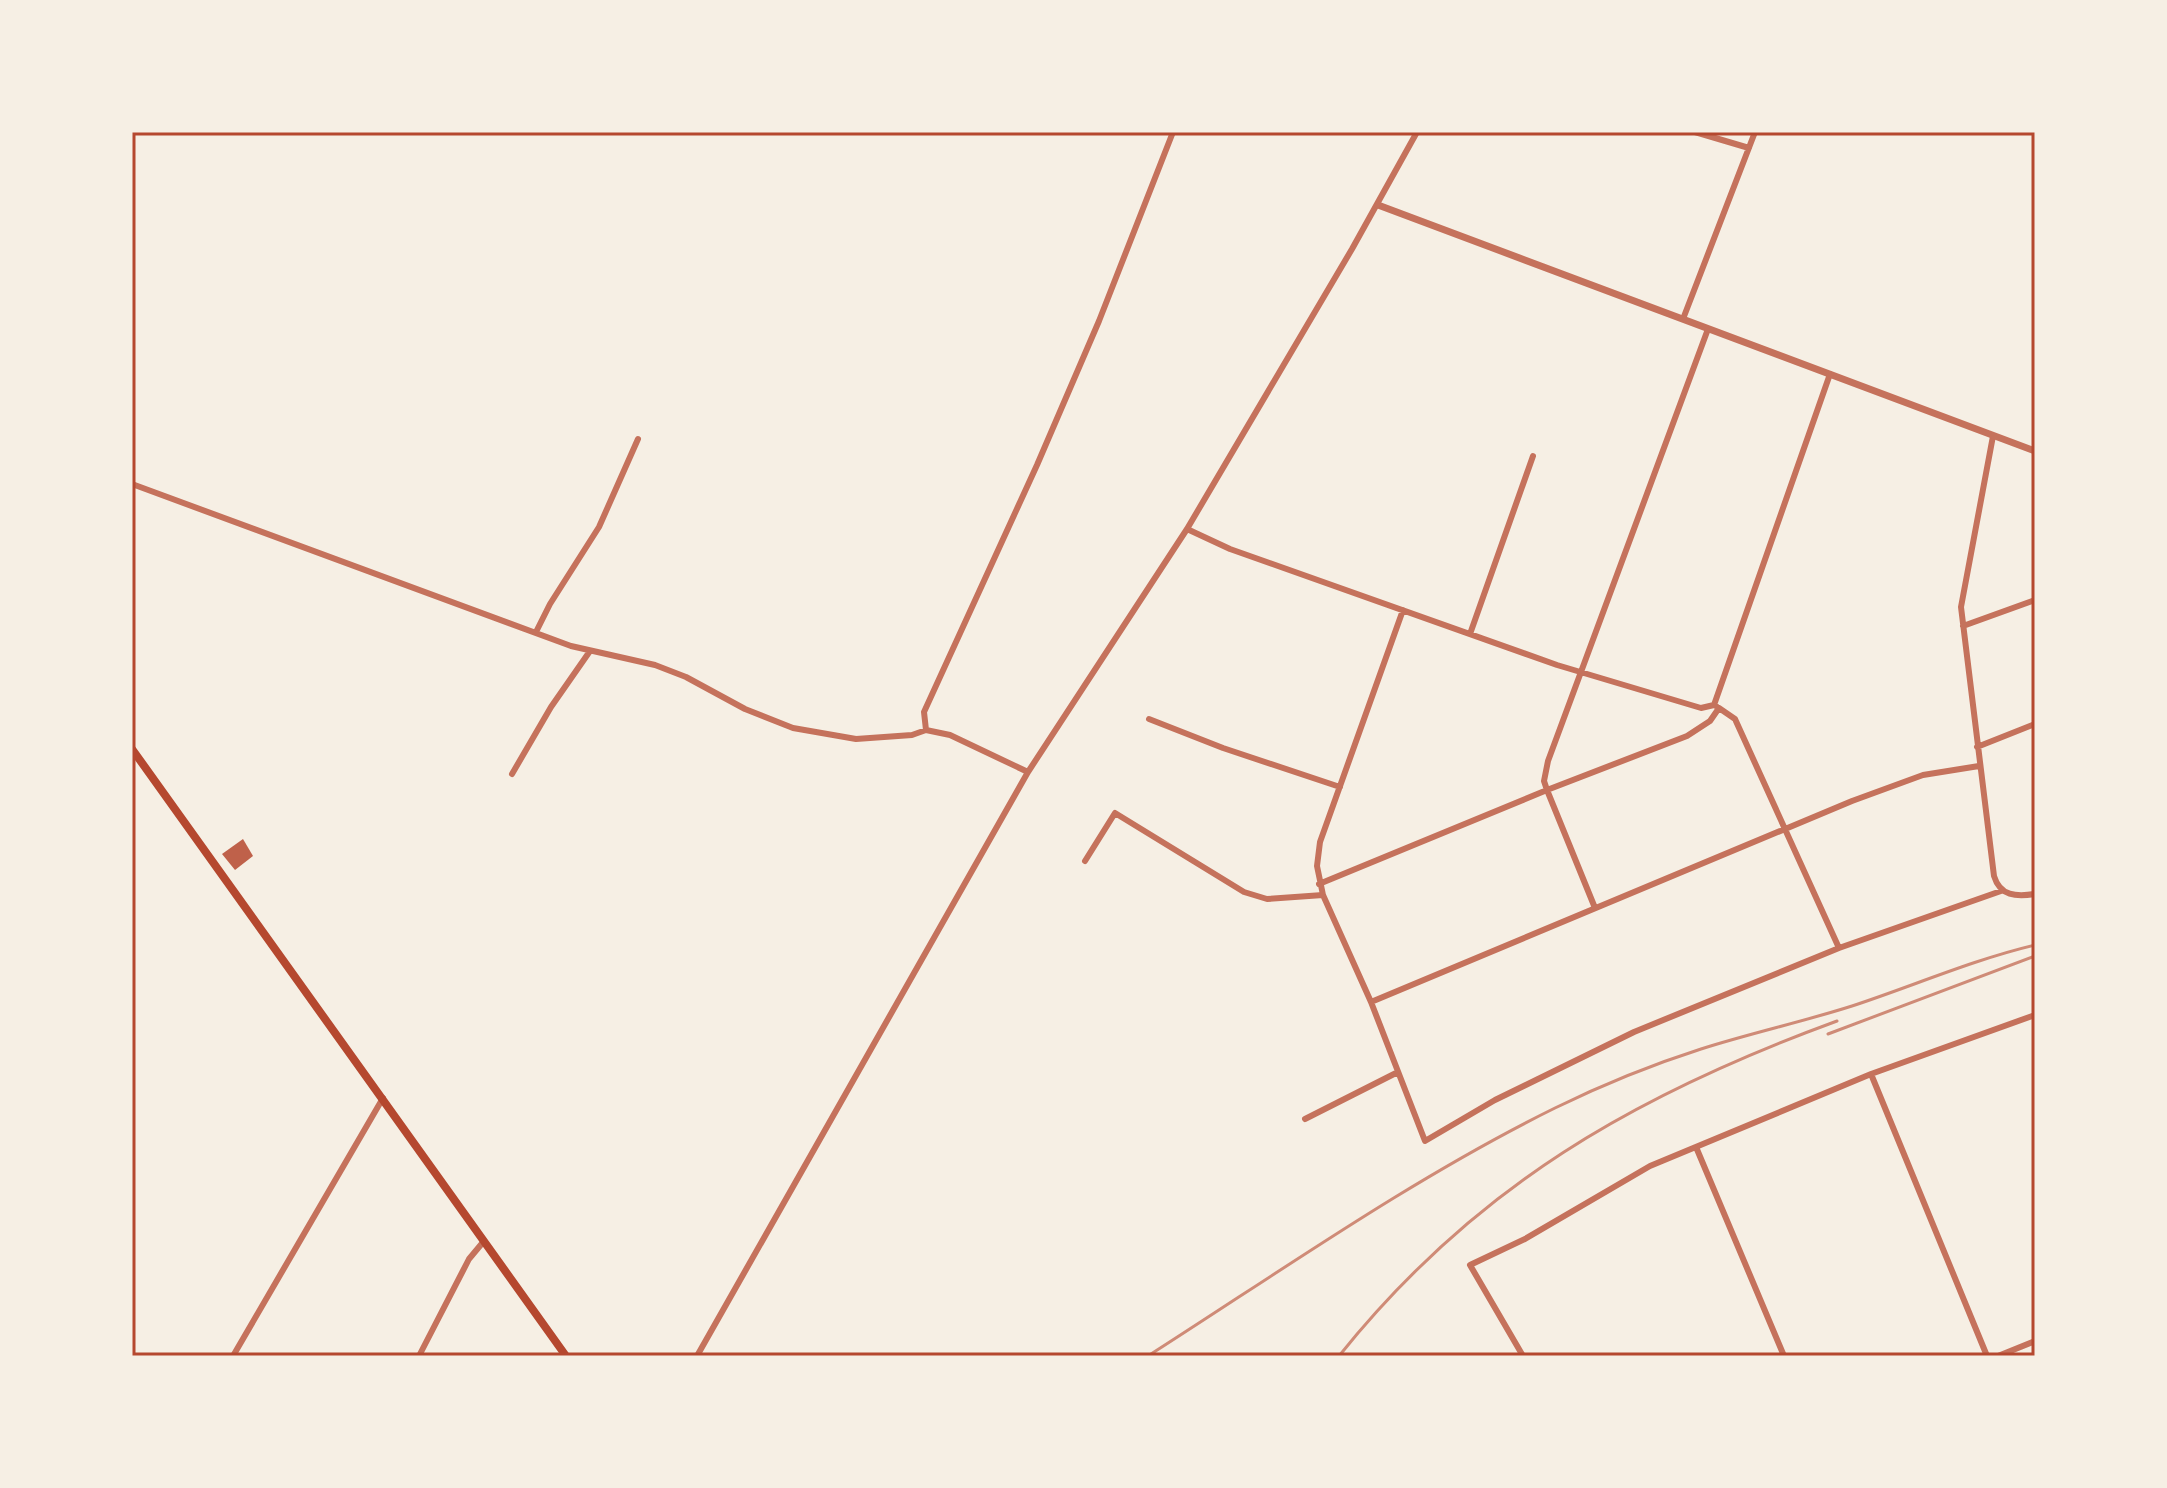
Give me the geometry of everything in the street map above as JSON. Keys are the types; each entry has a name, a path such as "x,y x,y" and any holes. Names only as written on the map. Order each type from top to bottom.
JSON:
{"main road":[{"path":"132,749 566,1356"}],"street":[{"path":"926,730 924,712 1099,321 1173,132"},
{"path":"697,1356 1028,772 1187,529 1378,205 1417,132"},
{"path":"1695,132 1749,148"},
{"path":"1683,319 1755,132"},
{"path":"1378,205 2035,451"},
{"path":"1595,908 1544,781 1548,761 1708,329"},
{"path":"1319,884 1687,736 1710,721 1830,374"},
{"path":"1993,436 1961,607 1994,876 2001,891 2010,895 2035,894"},
{"path":"536,632 550,604 599,527 638,439"},
{"path":"1470,634 1533,456"},
{"path":"132,484 590,651 655,665 686,677 745,709 793,728 856,739 912,735 926,730 950,735 1028,772"},
{"path":"1187,529 1230,549 1582,673 1701,708 1716,707 1735,719 1839,948"},
{"path":"1963,626 2035,600"},
{"path":"1403,610 1320,842 1317,866 1323,895 1371,1002 1425,1141 1495,1100 1634,1032 1839,948 2001,891"},
{"path":"512,774 551,707 590,651"},
{"path":"1149,719 1223,748 1340,787"},
{"path":"1977,747 2035,724"},
{"path":"1371,1002 1785,828 1923,775 1979,766"},
{"path":"1085,861 1115,813 1244,892 1267,899 1323,895"},
{"path":"1523,1356 1470,1265 1525,1239 1650,1166 1871,1074 2035,1015"},
{"path":"1305,1119 1398,1072"},
{"path":"1871,1074 1987,1356"},
{"path":"233,1356 383,1098"},
{"path":"1696,1147 1784,1356"},
{"path":"419,1356 469,1259 484,1241"},
{"path":"1998,1356 2035,1341"}],"building":[{"path":"243,839 253,856 235,870 222,854"}],"railway":[{"path":"1148,1356 1450,1164 1573,1100 1682,1055 1852,1006 2035,945"},
{"path":"1828,1034 2035,956"},
{"path":"1339,1356 1391,1296 1446,1242 1503,1195 1563,1152 1693,1081 1837,1021"}]}
